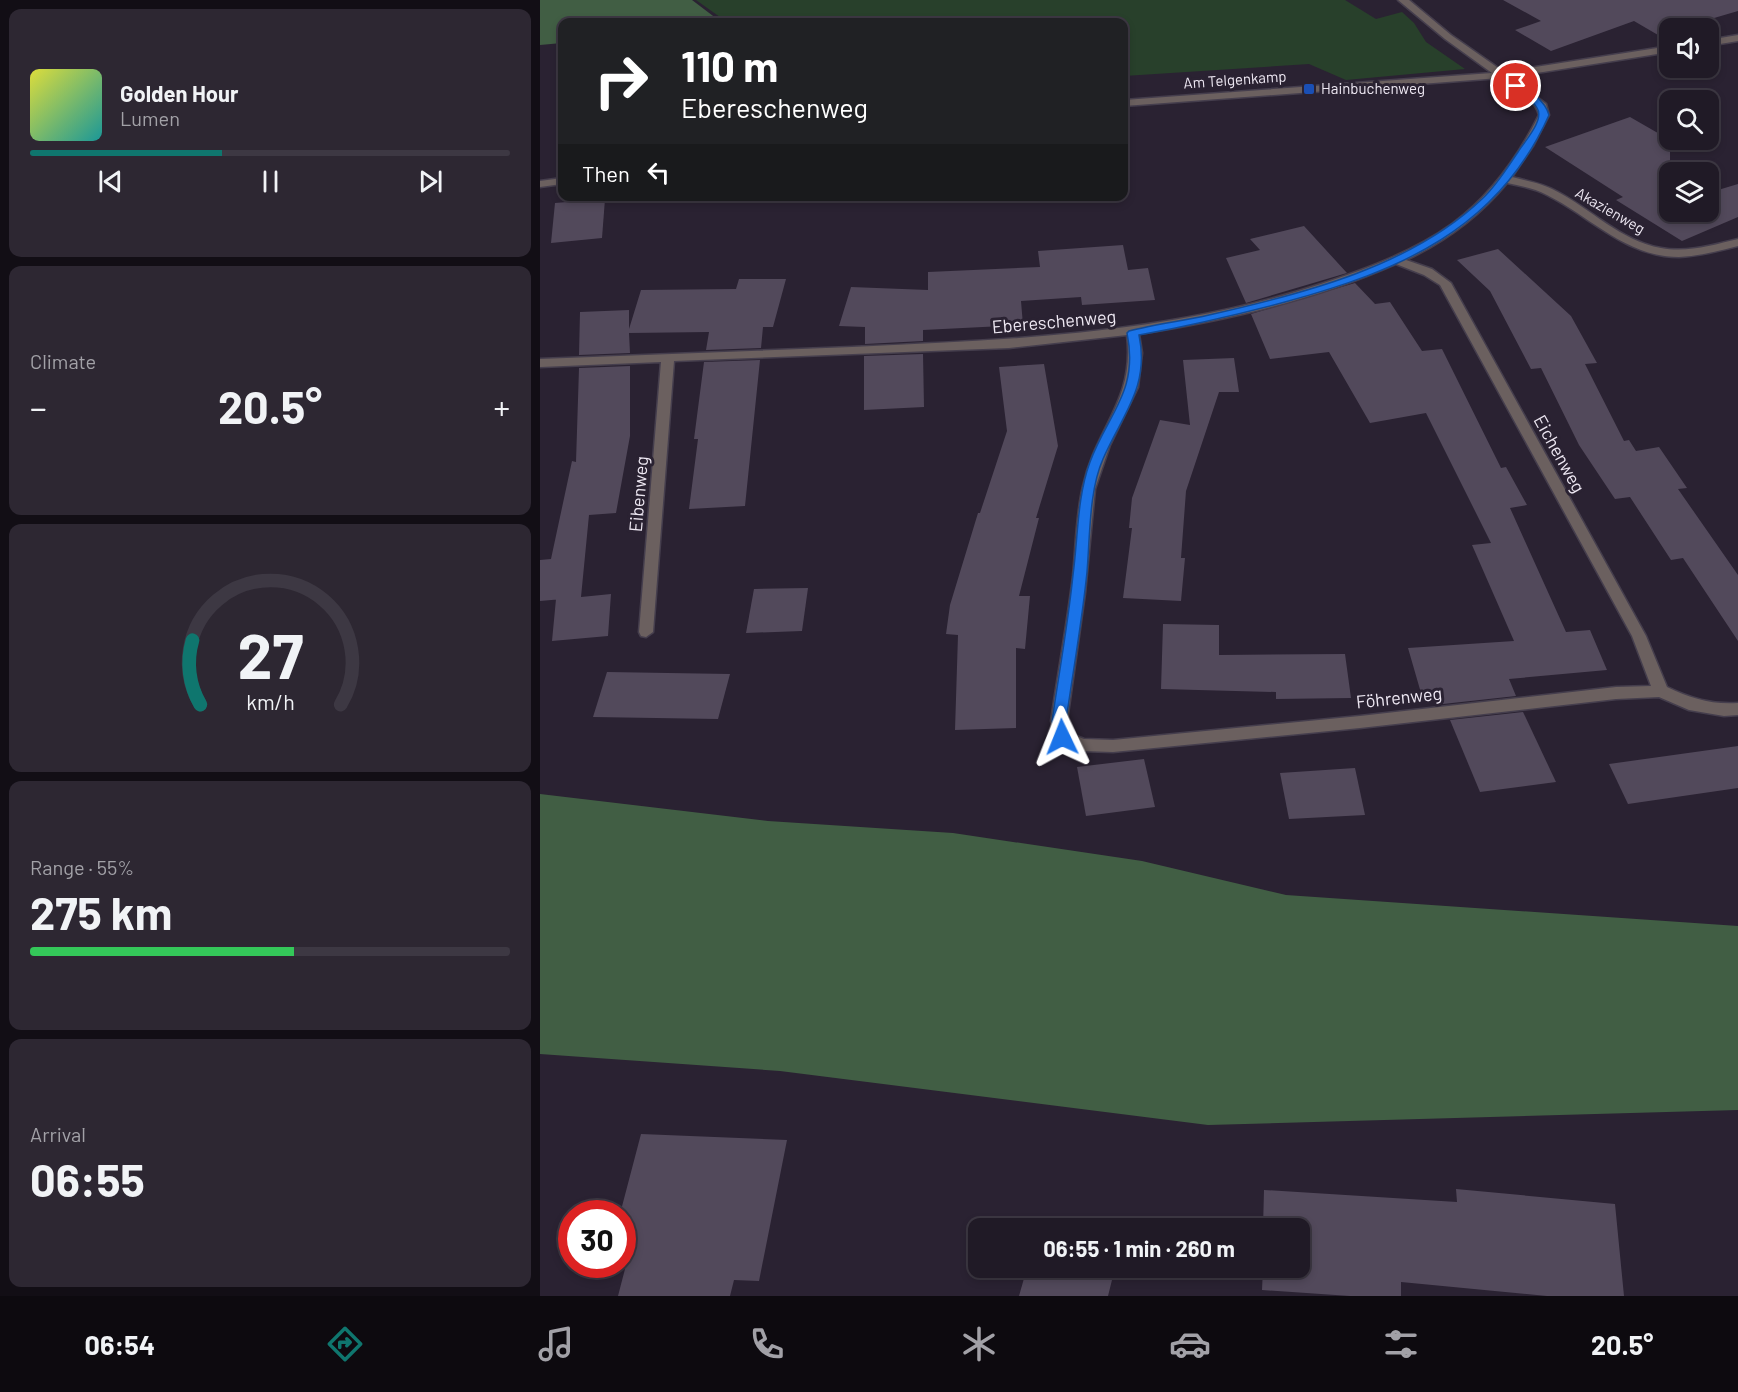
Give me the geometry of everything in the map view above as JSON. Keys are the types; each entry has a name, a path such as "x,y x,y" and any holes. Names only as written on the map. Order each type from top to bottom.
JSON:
{"street":[{"path":"1403,0 1501,75"},
{"path":"1719,41 1738,38"},
{"name":"Am Telgenkamp","path":"1128,103 1501,75 1659,51"},
{"name":"Ebereschenweg","path":"540,363 1009,344 1133,333 1257,307 1320,289 1398,261 1457,225 1486,200 1505,179 1544,115 1542,106 1533,97 1501,75"},
{"name":"Akazienweg","path":"1505,179 1549,191 1610,232 1641,247 1669,255 1706,252 1738,242"},
{"path":"540,184 558,182"},
{"name":"Eichenweg","path":"1398,261 1428,272 1445,283 1639,636 1661,691"},
{"name":"Föhrenweg","path":"1133,333 1137,352 1135,378 1090,478 1080,578 1059,721 1062,737 1083,745 1113,746 1360,722 1616,693 1661,691 1689,704 1724,710 1738,709"},
{"name":"Eibenweg","path":"646,632 668,359"}],"green space":[{"path":"540,0 692,0 716,18 558,18 558,43 540,45"},
{"path":"696,0 1345,0 1376,19 1402,12 1414,23 1426,42 1465,69 1346,80 1309,64 1128,76 1128,18 721,18"},
{"path":"540,794 768,821 953,833 1142,861 1286,895 1738,926 1738,1110 1208,1125 780,1071 540,1054"}],"building":[{"path":"1503,0 1738,0 1738,11 1714,18 1659,18 1659,35 1634,21 1551,51 1515,30 1541,21"},
{"path":"1630,117 1659,134 1659,150 1670,150 1670,162 1659,162 1659,222 1719,222 1719,190 1738,184 1738,217 1682,241 1616,200 1623,197 1545,147"},
{"path":"605,201 602,238 551,243 555,203"},
{"path":"1304,226 1347,273 1246,303 1226,258 1260,250 1250,239"},
{"path":"1123,245 1128,270 1148,268 1155,300 1082,305 1081,297 1021,301 1023,325 923,330 923,341 865,344 865,327 839,326 851,287 928,290 928,272 1040,267 1038,251"},
{"path":"1498,249 1571,316 1597,363 1585,364 1624,441 1629,440 1636,451 1659,447 1687,488 1678,489 1738,575 1738,641 1683,558 1671,560 1630,497 1615,499 1579,445 1541,368 1531,369 1490,291 1457,260"},
{"path":"739,279 786,279 773,327 763,327 761,348 706,350 709,332 629,333 630,353 579,355 580,312 629,310 629,329 641,290 736,289"},
{"path":"1355,283 1375,304 1390,302 1422,351 1442,349 1501,468 1506,467 1527,505 1510,508 1566,632 1590,630 1607,670 1509,679 1516,696 1443,704 1438,692 1421,693 1408,648 1514,641 1472,545 1491,543 1426,413 1370,423 1329,352 1270,359 1251,314"},
{"path":"923,354 924,407 864,410 864,356"},
{"path":"1234,358 1239,392 1219,392 1186,491 1181,558 1185,558 1181,601 1123,598 1132,528 1129,528 1132,498 1160,420 1190,425 1183,360"},
{"path":"760,360 745,506 689,509 698,439 694,439 704,362"},
{"path":"1044,364 1058,446 1036,518 1039,518 1019,596 1030,596 1025,649 1016,648 1016,728 955,730 958,635 946,634 950,605 978,513 980,513 1007,431 999,367"},
{"path":"630,366 630,436 616,513 589,515 581,597 611,594 608,636 552,641 556,600 540,601 540,560 551,559 572,461 576,462 579,368"},
{"path":"808,588 802,631 746,633 754,589"},
{"path":"1163,624 1219,625 1219,655 1345,654 1351,698 1276,699 1276,692 1161,689"},
{"path":"607,672 730,674 718,719 593,717"},
{"path":"1523,712 1556,782 1480,792 1450,720"},
{"path":"1738,746 1738,788 1628,804 1609,764"},
{"path":"1144,759 1155,807 1086,816 1077,767"},
{"path":"1355,768 1365,815 1289,819 1280,773"},
{"path":"641,1134 787,1140 759,1281 734,1280 730,1296 618,1296 623,1278 636,1278 636,1200 624,1200"},
{"path":"1456,1189 1615,1204 1624,1296 1547,1296 1401,1282 1401,1296 1350,1296 1262,1290 1263,1278 1310,1278 1310,1218 1263,1218 1264,1190 1457,1202"},
{"path":"1024,1278 1112,1278 1108,1296 1019,1296"}],"place":[{"name":"Hainbuchenweg","path":"1309,89"}],"route":[{"path":"1062,737 1059,721 1080,578 1090,478 1135,378 1137,352 1133,333 1210,319 1320,289 1398,261 1427,246 1457,225 1486,200 1505,179 1538,128 1544,115 1542,106 1516,86"}]}
